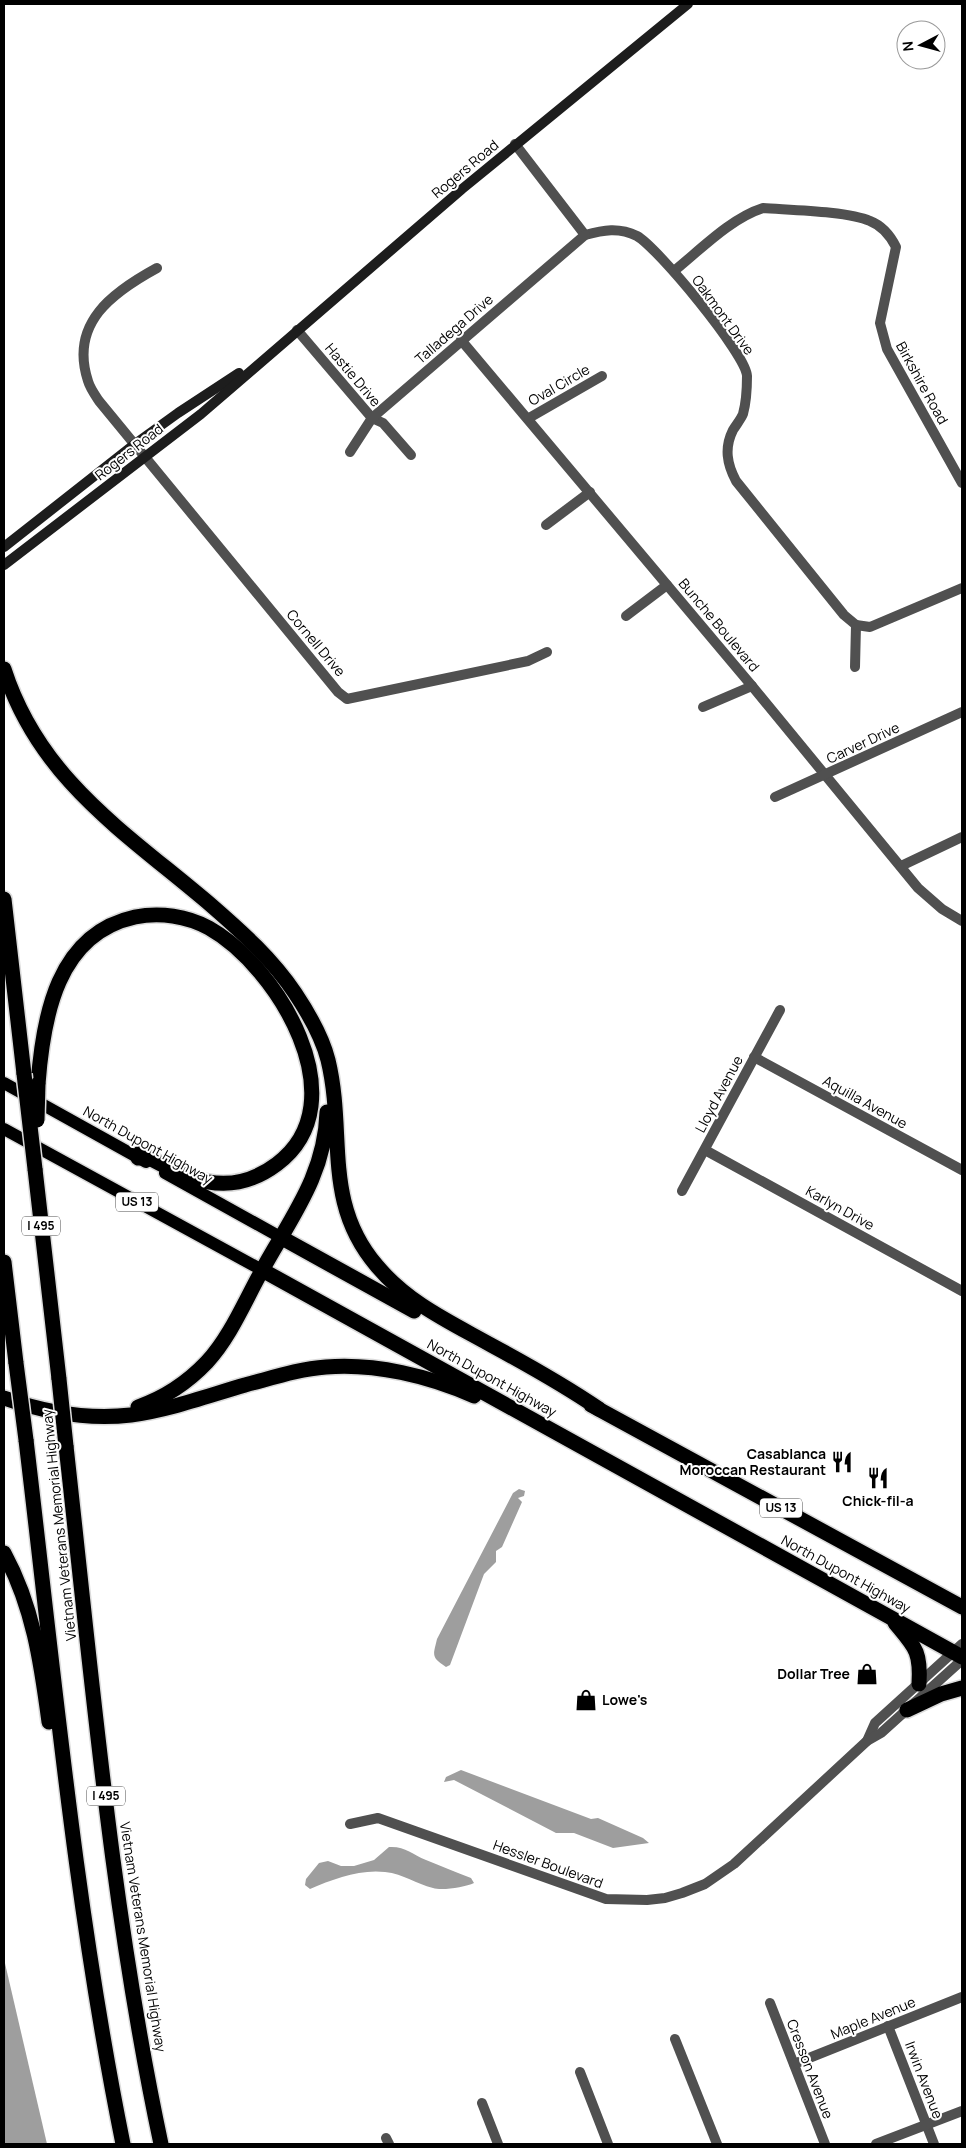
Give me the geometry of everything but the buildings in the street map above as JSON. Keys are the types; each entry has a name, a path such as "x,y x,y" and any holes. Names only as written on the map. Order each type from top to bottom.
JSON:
{"highway":[{"path":"4,669 15,699 33,734 66,779 98,810 246,936 285,980 308,1015 322,1041 330,1066 342,1199 352,1229 370,1258 388,1279 411,1299 557,1381 599,1409"},
{"name":"Vietnam Veterans Memorial Highway","path":"4,899 114,1866 133,1993 161,2144"},
{"path":"35,1168 38,1084 43,1037 55,991 69,965 91,939 125,920 154,915 186,919 200,924 219,935 238,951 262,977 282,1005 306,1052 312,1076 312,1102 307,1123 296,1144 280,1162 260,1175 237,1182 204,1182 180,1174 140,1152 138,1158"},
{"path":"93,1416 126,1411 148,1403 170,1392 193,1375 219,1347 282,1238 313,1178 323,1149 326,1130 328,1101 325,1076 308,1015"},
{"name":"North Dupont Highway","path":"282,1238 554,1388 599,1409 962,1607"},
{"name":"Vietnam Veterans Memorial Highway","path":"4,1262 71,1818 94,1985 123,2144"},
{"name":"North Dupont Highway","path":"262,1270 540,1422 592,1454 960,1653"},
{"path":"4,1398 51,1411 93,1416 122,1416 148,1412 296,1371 327,1367 359,1367 401,1373 464,1391 545,1433 592,1454"},
{"path":"4,1553 25,1600 34,1631 54,1753 71,1818"},
{"path":"889,1616 916,1651 920,1660 919,1684"},
{"path":"907,1710 942,1694 962,1688"}],"main road":[{"name":"North Dupont Highway","path":"4,1083 282,1238"},
{"name":"North Dupont Highway","path":"4,1129 262,1270"}],"street":[{"name":"Rogers Road","path":"4,565 201,414 267,355 515,144 687,5"},
{"path":"515,144 585,235"},
{"name":"Birkshire Road","path":"674,271 738,220 751,212 763,208 852,216 870,220 889,233 896,247 880,323 886,349 962,483"},
{"name":"Oakmont Drive","path":"585,235 601,230 621,230 637,236 648,244 674,271 739,356 747,374 742,414 732,431 726,451 732,474 832,600 856,625"},
{"name":"Talladega Drive","path":"350,452 372,418 585,235"},
{"name":"Cornell Drive","path":"157,268 126,286 98,311 86,335 84,355 88,381 99,401 338,692 347,699 528,661 548,652"},
{"name":"Hastie Drive","path":"297,330 372,418 383,424 411,455"},
{"name":"Bunche Boulevard","path":"461,340 529,418 918,888 942,909 962,921"},
{"name":"Rogers Road","path":"4,547 135,444 178,413 267,355"},
{"name":"Oval Circle","path":"529,418 602,376"},
{"path":"546,525 590,492"},
{"path":"626,616 667,585"},
{"path":"855,666 856,625 870,627 962,588"},
{"path":"703,707 752,686"},
{"name":"Carver Drive","path":"775,797 962,712"},
{"path":"901,866 962,837"},
{"name":"Lloyd Avenue","path":"682,1191 780,1010"},
{"name":"Aquilla Avenue","path":"754,1057 962,1170"},
{"name":"Karlyn Drive","path":"705,1150 962,1291"},
{"name":"Hessler Boulevard","path":"867,1741 875,1723 919,1684 960,1653"},
{"name":"Hessler Boulevard","path":"350,1824 378,1818 606,1899 647,1900 682,1894 704,1884 734,1864 867,1741 881,1733 907,1710 960,1653"},
{"name":"Maple Avenue","path":"794,2064 962,1997"},
{"name":"Cresson Avenue","path":"770,2003 825,2144"},
{"name":"Irwin Avenue","path":"888,2026 934,2144"},
{"path":"675,2039 716,2144"},
{"path":"580,2072 608,2144"},
{"path":"482,2103 498,2144"},
{"path":"876,2144 962,2111"}],"shaded area":[{"path":"519,1489 525,1491 524,1496 518,1498 522,1502 502,1547 496,1551 496,1562 484,1574 450,1665 446,1667 434,1656 437,1639 513,1493"},
{"path":"461,1770 591,1819 598,1818 643,1838 649,1843 613,1848 574,1833 556,1833 454,1780 444,1782 446,1777"},
{"path":"389,1847 404,1849 471,1878 474,1883 454,1888 437,1889 398,1875 376,1871 356,1873 310,1889 305,1885 306,1879 319,1863 328,1861 341,1866 354,1866 374,1860"},
{"path":"4,1959 47,2144 4,2144"}],"place":[{"name":"Casablanca Moroccan Restaurant","path":"842,1462"},
{"name":"Chick-fil-a","path":"878,1478"},
{"name":"Dollar Tree","path":"867,1674"},
{"name":"Lowe's","path":"586,1700"}]}
